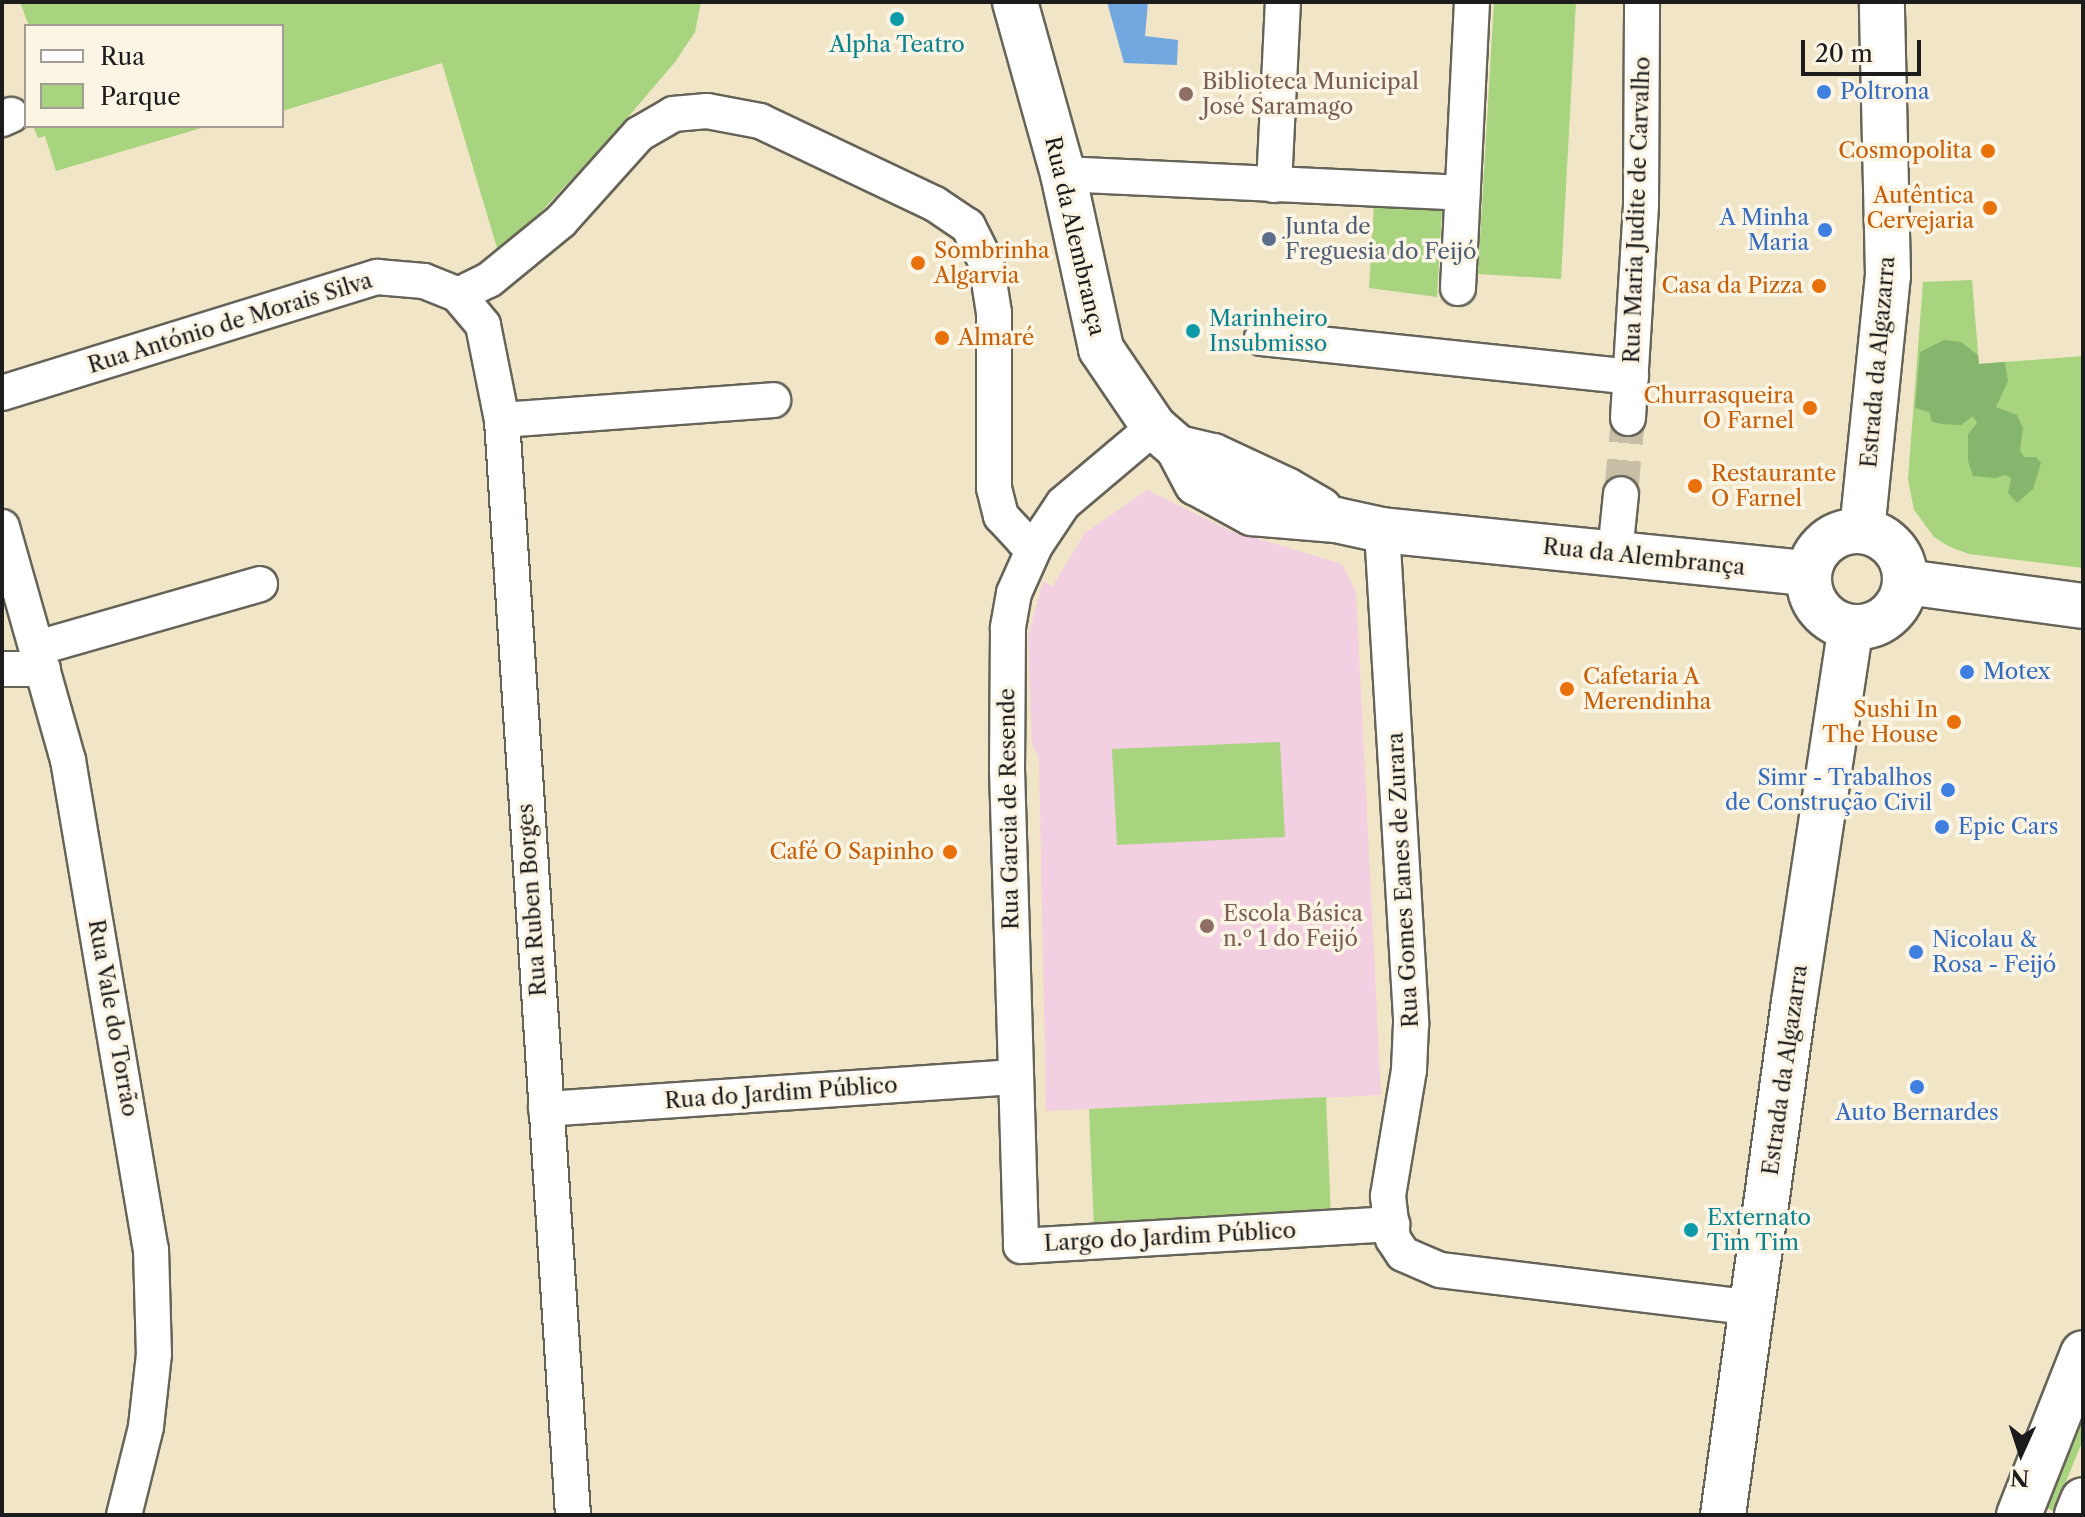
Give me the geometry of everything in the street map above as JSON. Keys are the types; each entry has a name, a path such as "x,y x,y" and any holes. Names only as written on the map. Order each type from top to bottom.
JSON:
{"main road":[{"name":"Rua da Alembrança","path":"1015,2 1063,174 1101,349 1166,438 1286,490 1336,520 1382,530 1809,573"},
{"name":"Estrada da Algazarra","path":"1862,531 1888,275 1882,2"},
{"path":"1862,531 1879,536 1893,546 1903,562 1906,582 1894,609 1882,620 1851,627 1824,614 1815,603 1809,573 1814,556 1826,541 1843,532 1862,531"},
{"path":"1906,582 2083,606"},
{"name":"Estrada da Algazarra","path":"1723,1515 1851,627"},
{"path":"2019,1515 2083,1353"},
{"path":"2077,1515 2083,1500"}],"street":[{"path":"1274,185 1283,2"},
{"path":"1458,288 1472,2"},
{"name":"Rua Maria Judite de Carvalho","path":"1628,418 1641,204 1642,2"},
{"path":"458,295 489,280 561,221 639,134 673,114 707,111 760,121 935,204 968,226 986,262 994,313 994,488 1001,516 1023,540 1035,546"},
{"path":"1063,174 1463,193"},
{"name":"Rua António de Morais Silva","path":"2,393 377,277 424,281 458,295"},
{"name":"Rua Ruben Borges","path":"458,295 483,325 502,420 573,1515"},
{"path":"1262,338 1631,377"},
{"path":"502,420 773,400"},
{"name":"Rua Garcia de Resende","path":"1016,1077 1007,769 1008,628 1014,593 1035,546 1063,504 1166,438"},
{"path":"1615,553 1621,494"},
{"name":"Rua Vale do Torrão","path":"2,527 68,760 151,1249 154,1354 146,1427 124,1515"},
{"name":"Rua Gomes Eanes de Zurara","path":"1382,530 1411,1008 1409,1070 1388,1196 1393,1239 1403,1254 1440,1270 1752,1308"},
{"path":"2,669 260,584"},
{"name":"Rua do Jardim Público","path":"546,1109 1016,1077"},
{"name":"Largo do Jardim Público","path":"1016,1077 1021,1246 1392,1224"}],"shaded area":[{"name":"Escola Básica n.º 1 do Feijó","path":"1147,490 1229,530 1342,564 1356,592 1381,1095 1046,1111 1039,758 1032,743 1028,636 1043,581 1052,587 1085,533"}],"green space":[{"path":"20,2 701,2 695,32 675,62 611,137 524,230 497,248 442,63 284,110 284,24 28,24"},
{"path":"1494,2 1576,2 1561,279 1478,274"},
{"path":"34,128 201,128 56,171 45,136 38,138"},
{"path":"1374,205 1442,210 1437,297 1369,288"},
{"path":"1972,280 1979,364 2083,356 2083,568 1969,554 1934,537 1914,510 1908,479 1923,282"},
{"path":"1944,340 1961,342 1978,355 1979,364 2005,362 2008,381 1996,407 2017,415 2023,428 2020,450 2024,457 2036,457 2041,463 2033,489 2017,503 2008,493 2011,478 2005,475 1996,478 1973,476 1968,461 1968,434 1977,423 1973,416 1961,425 1942,424 1932,422 1929,412 1915,408 1920,352"},
{"path":"1280,742 1285,837 1117,845 1112,749"},
{"path":"1326,1097 1331,1218 1094,1229 1089,1109"},
{"path":"2083,1420 2083,1440 2054,1511 2047,1508"}],"water":[{"path":"1107,2 1148,2 1145,36 1178,40 1177,65 1124,63"}],"tunnel":[{"path":"1621,494 1628,418"}],"place":[{"name":"Alpha Teatro","path":"897,19"},
{"name":"Poltrona","path":"1824,92"},
{"name":"Biblioteca Municipal José Saramago","path":"1186,94"},
{"name":"Cosmopolita","path":"1988,151"},
{"name":"Autêntica Cervejaria","path":"1990,208"},
{"name":"A Minha Maria","path":"1825,230"},
{"name":"Junta de Freguesia do Feijó","path":"1269,239"},
{"name":"Sombrinha Algarvia","path":"918,263"},
{"name":"Casa da Pizza","path":"1819,286"},
{"name":"Marinheiro Insubmisso","path":"1193,331"},
{"name":"Almaré","path":"942,338"},
{"name":"Churrasqueira O Farnel","path":"1810,408"},
{"name":"Restaurante O Farnel","path":"1695,486"},
{"name":"Motex","path":"1967,672"},
{"name":"Cafetaria A Merendinha","path":"1567,689"},
{"name":"Sushi In The House","path":"1954,722"},
{"name":"Simr - Trabalhos de Construção Civil","path":"1948,790"},
{"name":"Epic Cars","path":"1942,827"},
{"name":"Café O Sapinho","path":"950,852"},
{"name":"Escola Básica n.º 1 do Feijó","path":"1207,926"},
{"name":"Nicolau & Rosa - Feijó","path":"1916,952"},
{"name":"Auto Bernardes","path":"1917,1087"},
{"name":"Externato Tim Tim","path":"1691,1230"}]}
